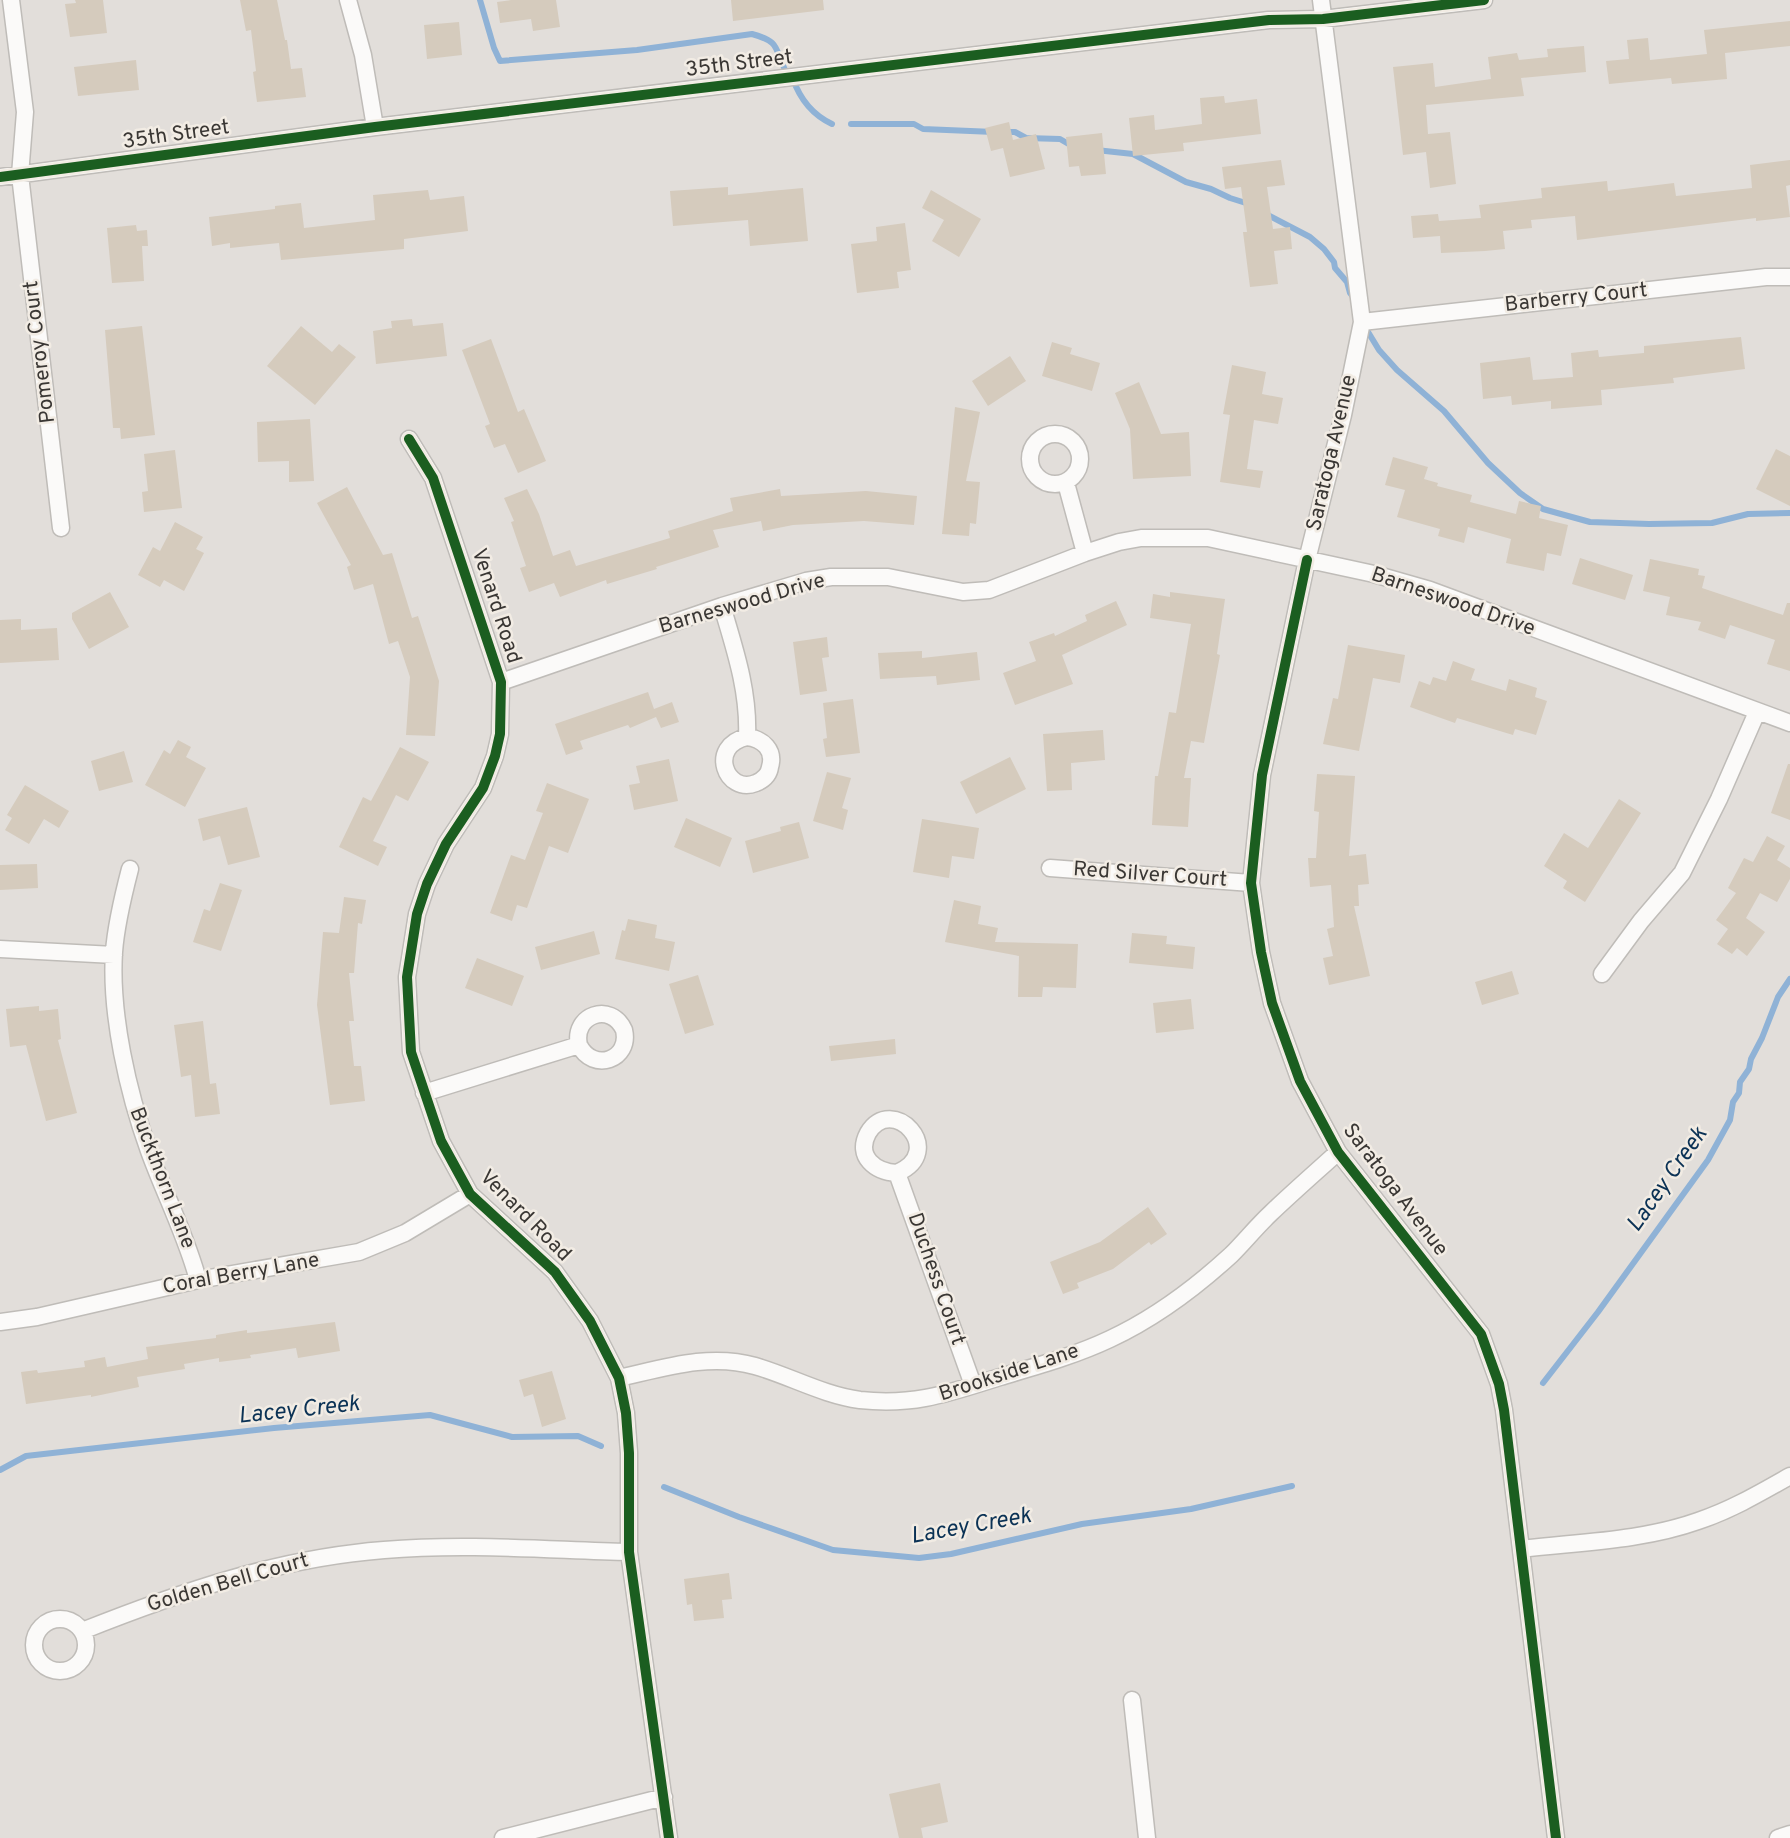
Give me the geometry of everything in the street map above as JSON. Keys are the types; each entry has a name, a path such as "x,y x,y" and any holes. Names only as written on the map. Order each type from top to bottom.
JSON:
{"street":[{"name":"Pomeroy Court","path":"11,0 25,112 20,175 61,528"},
{"path":"348,0 363,55 375,127"},
{"name":"Saratoga Avenue","path":"1321,0 1362,322 1343,415 1307,560 1262,775 1251,883 1261,952 1278,1023 1300,1081 1338,1152 1481,1335 1499,1384 1556,1838"},
{"name":"35th Street","path":"0,177 375,127 1255,22 1324,19 1484,0"},
{"name":"Barberry Court","path":"1362,322 1766,277 1790,277"},
{"name":"Venard Road","path":"409,439 433,478 501,682 500,734 495,756 483,788 446,844 427,884 411,941 407,977 407,1019 411,1052 441,1142 470,1194 555,1272 590,1321 619,1378 626,1413 629,1453 629,1552 669,1838"},
{"path":"1066,482 1086,553"},
{"name":"Barneswood Drive","path":"501,682 722,606 806,581 831,577 888,577 963,592 989,590 1119,541 1172,537 1208,538 1374,574 1430,590 1790,723"},
{"path":"722,606 745,688 747,737"},
{"path":"1602,974 1641,921 1682,873 1758,712"},
{"name":"Red Silver Court","path":"1050,868 1251,883"},
{"name":"Buckthorn Lane","path":"130,869 117,924 114,955 116,1005 129,1086 149,1153 190,1247 198,1280"},
{"path":"0,949 114,955"},
{"path":"424,1093 579,1045"},
{"name":"Brookside Lane","path":"619,1378 694,1362 717,1360 753,1365 795,1381 859,1399 891,1402 922,1400 1078,1352 1110,1339 1162,1310 1223,1262 1270,1214 1338,1152"},
{"name":"Duchess Court","path":"897,1172 973,1385"},
{"name":"Coral Berry Lane","path":"0,1322 37,1317 198,1280 359,1252 405,1233 470,1194"},
{"path":"1521,1549 1662,1531 1696,1522 1737,1505 1790,1475"},
{"name":"Golden Bell Court","path":"82,1631 182,1593 252,1572 317,1558 425,1547 629,1552"},
{"path":"1132,1700 1147,1838"},
{"path":"503,1838 664,1797"},
{"path":"1778,1838 1790,1834"}],"building":[{"path":"75,0 103,0 107,33 70,37 65,4 76,3"},
{"path":"240,0 277,0 291,69 302,68 306,97 257,102 251,30 246,31"},
{"path":"556,0 560,27 533,31 531,19 500,23 497,2"},
{"path":"731,0 823,0 824,10 733,21"},
{"path":"1790,21 1790,46 1725,53 1727,79 1672,84 1671,78 1609,84 1606,61 1629,59 1627,40 1648,38 1650,60 1707,54 1704,30"},
{"path":"459,22 462,55 427,59 424,25"},
{"path":"1584,46 1586,72 1521,78 1524,96 1426,105 1428,134 1450,132 1456,184 1430,188 1426,152 1403,155 1393,67 1433,63 1435,87 1491,79 1488,57 1517,53 1519,60 1548,57 1547,49"},
{"path":"136,60 139,90 78,96 74,67"},
{"path":"1224,96 1225,103 1257,99 1261,134 1183,143 1184,151 1133,156 1129,118 1154,115 1155,130 1202,124 1200,98"},
{"path":"1009,122 1013,140 1036,134 1045,169 1010,177 1003,148 991,151 985,128"},
{"path":"1102,133 1106,174 1081,176 1079,166 1069,167 1066,137"},
{"path":"1281,160 1285,185 1267,187 1273,229 1290,227 1292,249 1274,251 1278,284 1250,287 1241,187 1225,189 1222,167"},
{"path":"1790,160 1790,185 1786,186 1790,217 1756,221 1756,218 1577,240 1575,216 1531,220 1532,228 1503,231 1505,249 1485,251 1441,253 1440,236 1413,238 1411,216 1438,214 1439,221 1481,218 1479,205 1542,198 1541,188 1607,181 1608,191 1674,183 1676,196 1752,188 1750,165"},
{"path":"728,187 728,195 803,188 808,241 750,246 748,220 673,226 670,191"},
{"path":"428,190 430,200 464,196 468,231 404,239 404,249 281,260 279,243 230,248 230,243 212,246 209,217 301,203 304,228 375,220 373,195"},
{"path":"931,190 981,219 959,257 932,241 944,220 922,208"},
{"path":"905,223 911,270 897,272 899,288 857,293 851,244 877,241 876,227"},
{"path":"136,225 137,231 147,230 148,246 142,246 144,281 112,283 107,228"},
{"path":"412,319 413,326 443,323 447,356 376,364 373,331 392,328 391,321"},
{"path":"142,326 155,435 121,439 120,428 113,428 105,330"},
{"path":"301,326 332,352 339,344 356,357 315,405 267,366"},
{"path":"1741,337 1745,369 1673,378 1674,383 1601,390 1602,405 1551,409 1551,401 1512,405 1511,396 1483,399 1480,363 1530,357 1533,380 1573,377 1571,353 1598,350 1599,357 1644,353 1644,346"},
{"path":"491,339 518,412 524,409 546,461 518,473 505,444 494,448 485,426 490,424 462,350"},
{"path":"1052,342 1072,348 1070,354 1100,363 1092,391 1042,376"},
{"path":"1010,356 1026,381 988,406 972,381"},
{"path":"1232,365 1266,372 1262,394 1283,398 1278,424 1254,420 1247,469 1263,471 1260,488 1220,482 1230,415 1223,414"},
{"path":"1139,382 1161,434 1189,432 1191,476 1133,479 1130,429 1115,393"},
{"path":"955,407 980,412 966,481 980,482 976,524 970,523 969,536 942,534"},
{"path":"310,419 314,481 289,482 289,461 258,462 257,422"},
{"path":"1776,449 1790,456 1790,506 1756,489"},
{"path":"175,450 182,508 144,512 142,492 148,491 144,454"},
{"path":"1393,457 1428,467 1424,479 1438,483 1437,486 1472,495 1470,502 1516,514 1519,501 1541,506 1539,518 1568,525 1561,556 1547,553 1544,571 1506,563 1511,539 1468,527 1464,543 1438,536 1440,529 1397,517 1405,490 1385,485"},
{"path":"347,487 383,555 392,553 412,618 418,616 439,681 435,736 406,735 410,677 398,641 389,644 373,584 354,590 347,567 351,565 317,503"},
{"path":"527,489 539,514 553,556 570,550 576,566 670,538 668,531 733,511 730,498 780,489 781,496 866,491 917,496 914,525 864,521 793,525 763,531 761,521 713,530 719,547 607,584 606,580 560,597 554,583 529,592 520,568 526,566 511,522 514,521 504,498"},
{"path":"175,522 203,537 196,549 204,553 184,591 164,580 160,587 138,575 153,547 160,551"},
{"path":"1580,558 1633,575 1625,600 1572,584"},
{"path":"1650,559 1699,569 1698,575 1705,576 1702,588 1783,615 1787,603 1790,603 1790,671 1767,664 1775,640 1730,625 1725,639 1698,630 1701,622 1666,615 1670,597 1643,591"},
{"path":"110,592 129,627 89,649 72,619 72,613"},
{"path":"1170,592 1225,599 1217,654 1220,655 1204,743 1191,741 1184,778 1191,778 1188,827 1152,825 1155,776 1158,776 1169,712 1176,713 1191,624 1150,618 1153,594 1170,597"},
{"path":"1116,601 1127,625 1062,655 1073,684 1015,705 1003,673 1036,661 1029,642 1054,633 1055,636 1087,621 1085,615"},
{"path":"21,619 21,630 57,628 59,660 0,663 0,620"},
{"path":"827,637 829,657 822,658 827,691 800,695 793,642"},
{"path":"1348,645 1405,655 1400,683 1373,678 1359,751 1323,744 1333,698 1338,699"},
{"path":"922,651 922,658 977,652 980,680 937,685 936,676 880,679 878,653"},
{"path":"1453,661 1475,669 1471,680 1506,691 1509,679 1537,688 1535,697 1547,701 1536,735 1515,729 1513,735 1457,718 1455,723 1410,707 1419,681 1430,685 1433,677 1446,681"},
{"path":"648,692 654,709 672,702 679,722 661,728 656,717 630,728 628,725 580,741 583,749 566,755 555,724"},
{"path":"853,699 860,753 826,757 823,703"},
{"path":"1103,730 1105,760 1071,763 1072,790 1047,791 1043,734"},
{"path":"178,740 191,747 186,757 206,768 185,807 145,785 164,750 170,754"},
{"path":"400,747 429,762 408,801 396,795 373,841 387,847 378,866 339,847 363,797 371,801"},
{"path":"124,751 133,782 99,791 91,761"},
{"path":"1010,757 1026,789 976,814 960,782"},
{"path":"669,759 678,801 634,810 629,785 640,783 636,766"},
{"path":"1790,764 1790,820 1771,813"},
{"path":"827,772 851,778 842,808 848,810 843,830 813,821"},
{"path":"1317,774 1355,776 1349,856 1366,854 1369,884 1358,885 1359,906 1354,906 1370,976 1329,985 1323,958 1333,956 1327,929 1334,927 1331,885 1310,887 1308,858 1316,858 1319,812 1314,811"},
{"path":"547,783 589,799 568,853 549,846 527,908 517,905 512,921 490,913 511,855 525,860 543,813 536,811"},
{"path":"25,785 69,811 59,828 44,819 29,844 5,830 12,818 7,815"},
{"path":"1619,799 1641,813 1585,902 1563,888 1567,881 1544,866 1564,833 1588,848"},
{"path":"247,807 260,857 228,865 220,836 203,841 198,819"},
{"path":"686,818 732,838 720,867 674,847"},
{"path":"922,819 979,828 974,859 952,856 949,878 913,872"},
{"path":"799,822 809,858 753,873 745,841 781,831 780,827"},
{"path":"1767,836 1785,846 1777,860 1790,868 1790,879 1777,902 1760,893 1746,918 1765,932 1747,956 1737,948 1732,954 1717,944 1728,929 1716,920 1736,893 1728,888 1744,858 1753,862"},
{"path":"37,864 38,888 0,890 0,865"},
{"path":"220,883 242,890 221,951 193,942 204,909 210,911"},
{"path":"344,897 366,900 362,924 358,923 354,973 349,973 354,1021 349,1021 354,1066 361,1066 365,1101 330,1105 317,1005 323,932 339,933"},
{"path":"954,900 981,906 978,924 998,928 995,942 1078,944 1076,988 1043,987 1042,997 1018,997 1019,956 945,942"},
{"path":"628,919 657,925 655,938 675,942 669,971 615,959 622,930 625,931"},
{"path":"594,931 600,954 541,970 535,947"},
{"path":"1132,933 1167,936 1166,944 1195,947 1193,969 1129,963"},
{"path":"477,958 524,976 512,1006 465,988"},
{"path":"1512,971 1519,994 1482,1005 1475,982"},
{"path":"698,975 714,1025 685,1034 669,984"},
{"path":"1191,999 1194,1029 1156,1033 1153,1003"},
{"path":"39,1006 39,1011 58,1009 61,1039 58,1040 77,1113 46,1121 26,1045 10,1047 6,1009"},
{"path":"203,1021 210,1084 216,1083 220,1114 195,1117 191,1075 181,1077 174,1025"},
{"path":"895,1039 896,1054 831,1061 829,1046"},
{"path":"1148,1207 1167,1234 1151,1245 1149,1242 1113,1269 1077,1283 1079,1288 1063,1294 1050,1262 1100,1242"},
{"path":"335,1322 340,1351 298,1358 296,1348 250,1355 251,1358 219,1362 219,1358 184,1364 185,1369 137,1377 139,1387 91,1397 26,1404 21,1372 37,1370 38,1373 85,1367 84,1361 105,1357 107,1367 148,1359 146,1347 216,1338 216,1335 247,1330 247,1333"},
{"path":"552,1371 566,1419 542,1427 533,1394 524,1397 519,1380"},
{"path":"729,1573 732,1599 722,1600 724,1618 694,1621 692,1604 687,1605 684,1579"},
{"path":"940,1783 948,1822 921,1828 923,1838 899,1838 889,1794"}],"waterway":[{"path":"480,0 500,61 637,50 752,34 772,43 786,72"},
{"path":"793,79 808,106 832,124"},
{"path":"851,124 914,124 923,129 994,132"},
{"path":"1005,132 1015,132 1026,138 1060,139 1072,146"},
{"path":"1096,150 1133,154 1186,182 1249,204"},
{"path":"1264,213 1310,237 1324,249 1347,282 1354,298"},
{"path":"1365,327 1379,350 1397,370 1444,411 1488,463 1520,493 1543,509 1590,522 1649,524 1712,523 1748,514 1790,513"},
{"name":"Lacey Creek","path":"1543,1383 1708,1160 1730,1120 1740,1082 1749,1069 1778,997 1790,979"},
{"name":"Lacey Creek","path":"0,1470 26,1456 274,1428 430,1415 512,1437 578,1436 601,1446"},
{"name":"Lacey Creek","path":"664,1487 833,1550 919,1558 951,1554 1082,1524 1191,1509 1292,1486"}],"cycle path":[{"path":"0,177 375,127 1269,20 1323,19 1484,0"},
{"path":"409,439 433,478 501,682 500,734 495,756 483,788 446,844 427,884 417,914 407,977 411,1052 441,1141 470,1194 555,1272 590,1321 619,1378 626,1413 629,1453 629,1552 669,1838"},
{"path":"1307,560 1262,775 1251,883 1261,952 1272,1003 1300,1081 1338,1152 1481,1334 1499,1384 1556,1838"}]}
